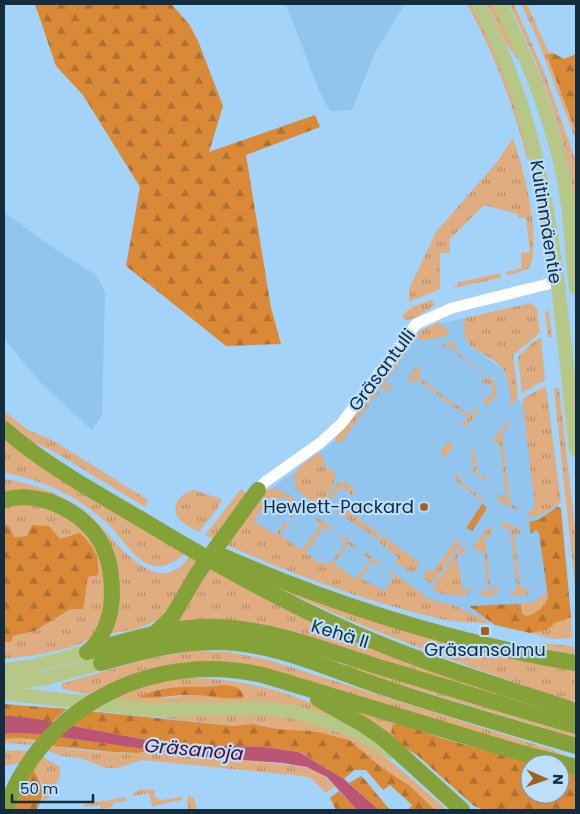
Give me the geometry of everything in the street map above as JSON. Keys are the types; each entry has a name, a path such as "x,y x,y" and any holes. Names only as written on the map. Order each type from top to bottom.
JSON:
{"highway":[{"path":"4,429 19,442 65,473 162,532 228,564 293,605 353,632 423,659 574,710"},
{"path":"154,634 172,617 197,574 258,490"},
{"path":"4,500 25,497 46,500 61,506 87,525 97,536 105,550 112,583 109,620 103,634 87,652"},
{"path":"228,564 394,620 534,656 576,663"},
{"name":"Kehä II","path":"87,652 154,634 185,628 221,627 264,633 310,645 576,726"},
{"name":"Kehä II","path":"101,663 139,652 189,643 218,642 246,645 278,653 392,691 576,746"},
{"path":"5,810 22,774 37,753 68,720 96,699 125,684 166,671 194,668 237,669 285,681 518,752 576,767"},
{"path":"285,681 364,724 462,810"}],"main road":[{"name":"Kuitinmäentie","path":"478,4 504,56 531,133 547,205 576,450"},
{"name":"Kuitinmäentie","path":"500,4 523,49 550,128 567,203 576,281"},
{"path":"556,282 576,281"},
{"path":"4,670 34,666 87,652"},
{"path":"4,684 47,678 101,663"},
{"path":"4,693 149,710 262,708 295,712 361,734 404,759"}],"street":[{"name":"Gräsantulli","path":"258,490 265,482 320,443 341,424 416,324 452,308 556,282"}],"shaded area":[{"path":"286,4 405,4 375,52 352,110 330,111 319,91"},
{"path":"4,212 52,247 94,274 102,285 105,294 102,415 92,430 39,381 4,338"},
{"path":"465,318 463,328 471,347 501,368 521,403 548,403 571,637 458,618 231,538 264,494 338,438 419,331 438,324"}],"green space":[{"path":"35,4 171,4 189,24 198,41 223,106 209,152 315,115 320,127 246,155 271,308 281,344 226,346 126,266 140,187 83,95 56,66"},
{"path":"467,4 473,4 502,65 531,158 527,158 516,118 502,79 486,41"},
{"path":"487,4 495,4 520,62 506,43"},
{"path":"509,4 514,4 545,74 576,162 576,216 567,161 552,107 543,81"},
{"path":"521,4 527,4 548,51 553,53 547,57 576,132 576,141 537,38"},
{"path":"553,53 564,59 576,54 576,132 547,56"},
{"path":"513,138 530,203 534,238 530,268 510,275 507,275 506,272 521,268 521,253 530,252 526,218 518,218 518,214 484,205 449,240 450,253 440,253 440,289 409,302 409,289 436,232 496,163"},
{"path":"501,273 500,278 454,288 459,282"},
{"path":"431,300 435,305 415,318 406,320 401,316 412,307"},
{"path":"531,303 537,309 540,333 513,355 518,396 511,407 505,372 495,362 469,344 465,337 465,318"},
{"path":"549,311 552,337 548,337 545,312"},
{"path":"440,322 441,326 447,329 449,335 426,340 416,339 385,382 385,385 392,386 389,392 378,384 404,347 412,339 429,326"},
{"path":"541,338 545,380 522,393 518,357 534,341"},
{"path":"452,341 459,354 494,381 496,395 492,402 486,405 483,401 484,397 492,397 491,384 480,382 488,377 459,356 449,346 439,347"},
{"path":"416,367 420,367 419,378 469,414 473,414 475,406 479,410 466,427 461,423 468,420 467,416 417,380 406,383"},
{"path":"546,386 561,502 541,515 529,517 528,513 535,506 522,399"},
{"path":"375,388 381,392 379,395 376,394 342,442 336,443 336,437 353,419"},
{"path":"559,388 576,538 576,596 554,389"},
{"path":"4,411 28,430 54,441 148,500 145,507 55,452 25,438 4,423"},
{"path":"508,420 510,422 502,434 510,504 518,508 516,510 498,501 498,495 506,498 500,444 490,440 494,439"},
{"path":"4,437 185,553 174,562 161,566 151,565 140,559 100,517 75,499 34,480 4,473"},
{"path":"448,440 453,446 445,457 440,454"},
{"path":"471,451 474,451 478,474 481,477 486,474 485,481 474,474"},
{"path":"317,453 322,455 325,466 336,473 333,484 323,502 319,500 315,503 297,490 293,477 299,467"},
{"path":"455,473 459,476 460,481 484,499 484,502 456,481"},
{"path":"4,479 25,483 67,499 85,511 135,561 149,570 163,573 177,569 191,555 200,562 175,602 167,611 145,626 112,633 116,594 84,515 4,494"},
{"path":"345,480 355,491 352,495 341,487 327,505 324,504 336,484 338,482 342,485"},
{"path":"241,489 246,493 216,540 205,535"},
{"path":"268,489 284,492 308,511 306,513 300,509 292,518 289,516 297,507 281,496 277,502 270,497 254,521 276,535 285,522 288,524 280,535 302,550 321,524 314,519 316,517 333,528 330,531 324,527 306,553 320,564 323,561 329,565 346,542 339,537 340,534 357,547 355,548 348,544 334,564 356,579 370,560 363,554 365,552 382,565 379,566 372,561 361,578 367,582 385,591 394,577 388,572 389,570 431,600 453,605 487,621 487,624 447,620 359,596 304,577 225,544 258,498"},
{"path":"194,490 222,499 218,508 199,532 182,522 176,512 177,502 180,498"},
{"path":"344,502 346,503 343,508 381,535 378,539 337,512"},
{"path":"27,504 63,514 84,530 91,540 97,552 104,577 102,616 98,630 85,642 50,652 4,659 4,642 11,642 13,636 35,631 85,601 83,594 88,577 49,526 27,536 14,537 10,527 4,523 4,506"},
{"path":"482,504 486,506 486,510 472,531 466,528"},
{"path":"557,507 561,508 571,617 555,623 547,630 530,633 495,625 469,606 517,604 521,605 522,614 528,616 541,609 547,601 539,533 536,530 531,534 529,522 540,519"},
{"path":"502,522 516,527 522,533 514,533 520,587 529,590 528,594 516,596 508,590 515,592 517,588 510,530 501,526"},
{"path":"4,523 10,527 14,537 27,536 32,525 49,526 60,539 80,533 89,542 98,562 98,575 88,577 83,609 71,609 35,631 13,636 11,642 4,642"},
{"path":"491,527 493,530 485,540 491,591 500,587 493,596 480,595 480,590 488,591 484,553 474,549 474,546 488,528"},
{"path":"383,536 420,563 413,573 395,562 398,557 379,542"},
{"path":"456,540 461,543 434,581 431,583 423,578 428,569 433,572"},
{"path":"463,545 466,549 457,558 463,591 470,587 471,590 465,596 442,594 432,588"},
{"path":"210,565 541,706 172,623"},
{"path":"268,583 576,671 576,699 570,702 418,647 342,617"},
{"path":"546,593 547,601 543,607 528,616 522,614 521,605 517,604 534,602"},
{"path":"571,617 572,638 555,639 530,633 547,630 555,623"},
{"path":"541,643 570,646 574,648 575,655 539,647"},
{"path":"193,651 229,652 268,660 561,754 550,754 186,662 153,668 124,677 88,694 62,689 61,684 146,659"},
{"path":"345,663 574,730 574,737 346,668"},
{"path":"178,677 221,680 281,692 340,717 104,702 122,693","holes":["224,685 206,696 188,695 168,698 140,697 172,687"]},
{"path":"224,685 237,688 241,691 244,698 196,695 139,697 172,687"},
{"path":"4,704 67,709 52,722 4,715"},
{"path":"352,708 399,723 398,743"},
{"path":"87,711 234,726 253,724 277,729 318,732 349,740 381,767 410,786 435,810 408,810 412,805 390,785 383,790 366,770 354,770 344,779 300,752 265,747 168,744 69,725"},
{"path":"256,713 288,717 319,725 363,743 412,779 447,810 435,810 410,786 381,767 277,729 253,724 234,726 156,717"},
{"path":"399,723 441,738 520,760 520,804 570,804 570,774 576,775 576,810 484,810 474,806 418,756 398,743 391,732 393,724"},
{"path":"4,733 38,734 153,750 138,753 52,746 35,740 4,739"},
{"path":"18,738 60,748 88,751 134,753 153,750 299,766 317,770 335,786 326,793 312,779 303,776 142,760 117,768 106,768 80,758 62,756 32,745 4,743 4,739"},
{"path":"21,750 41,756 60,767 60,777 48,799 43,800 41,781 32,769 37,760 25,756 20,763 4,766 4,751"},
{"path":"32,769 39,779 42,789 39,805 36,810 13,810"},
{"path":"361,776 390,810 379,810 349,783"},
{"path":"142,789 155,790 154,797 161,800 182,797 182,800 152,806 149,793 133,796 133,793"},
{"path":"339,791 357,810 336,810 330,798"},
{"path":"189,796 194,798 197,810 188,810 187,798"},
{"path":"126,797 127,801 113,803 113,807 101,809 100,805 83,807 87,802"}],"water":[{"name":"Gräsanoja","path":"4,715 37,719 168,744 265,747 299,752 344,779 379,810 357,810 327,777 307,767 283,763 194,756 38,734 4,733"}],"place":[{"name":"Hewlett-Packard","path":"424,507"},
{"name":"Gräsansolmu","path":"485,631"}]}
